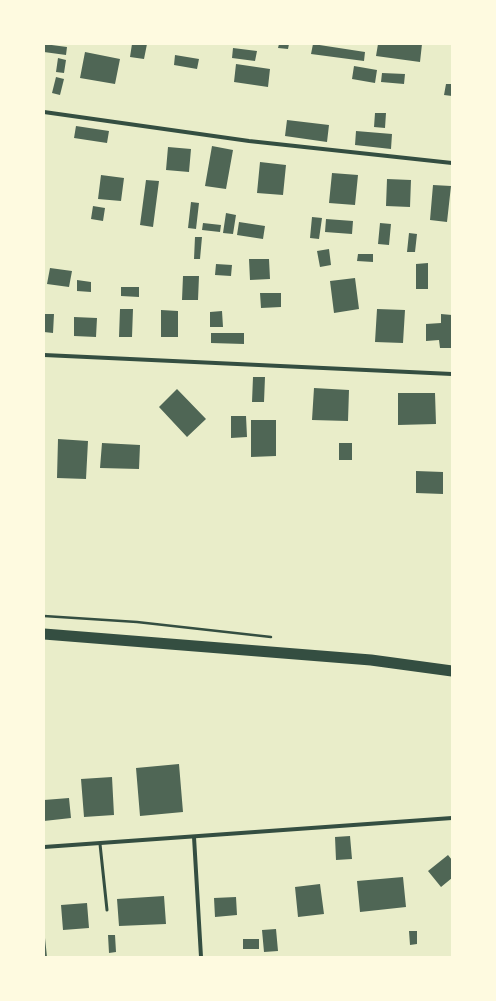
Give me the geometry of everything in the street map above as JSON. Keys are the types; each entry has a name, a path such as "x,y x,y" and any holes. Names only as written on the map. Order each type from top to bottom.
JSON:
{"highway":[{"path":"44,634 371,660 452,671"}],"street":[{"path":"44,112 249,141 452,163"},
{"path":"44,355 452,374"},
{"path":"44,847 452,818"},
{"path":"194,837 202,957"}],"lane":[{"path":"100,844 107,910"}],"building":[{"path":"44,44 67,47 66,55 44,52"},
{"path":"132,44 147,44 144,59 130,57"},
{"path":"279,44 289,44 288,49 278,48"},
{"path":"313,44 365,52 364,61 311,54"},
{"path":"378,44 422,44 420,62 376,56"},
{"path":"233,48 257,51 255,61 232,58"},
{"path":"85,52 120,59 115,84 80,78"},
{"path":"175,55 199,59 197,69 174,65"},
{"path":"58,58 66,60 64,73 56,72"},
{"path":"236,64 270,69 268,87 234,82"},
{"path":"354,66 377,70 375,83 352,79"},
{"path":"382,73 405,74 404,84 381,82"},
{"path":"56,77 64,79 60,95 52,93"},
{"path":"446,84 452,84 452,96 444,95"},
{"path":"375,113 386,113 385,128 374,127"},
{"path":"287,120 329,125 327,142 285,136"},
{"path":"76,126 109,131 107,143 74,138"},
{"path":"356,131 392,134 391,149 355,145"},
{"path":"212,146 233,150 226,189 205,186"},
{"path":"168,147 191,149 189,172 166,170"},
{"path":"260,162 286,165 283,195 257,193"},
{"path":"332,173 358,175 355,205 329,203"},
{"path":"101,175 124,178 121,201 98,199"},
{"path":"387,179 411,180 410,207 386,206"},
{"path":"146,180 159,181 153,227 140,225"},
{"path":"433,185 451,186 447,222 430,220"},
{"path":"191,202 199,203 196,229 188,228"},
{"path":"93,206 105,208 103,221 91,219"},
{"path":"226,213 236,215 233,234 223,233"},
{"path":"312,217 322,218 319,239 310,238"},
{"path":"326,219 353,221 352,234 325,232"},
{"path":"239,222 265,226 263,239 237,235"},
{"path":"203,223 221,225 220,232 202,230"},
{"path":"380,223 391,224 389,245 378,244"},
{"path":"409,233 417,234 415,252 407,252"},
{"path":"195,237 202,237 200,259 194,259"},
{"path":"329,249 331,265 320,267 317,251"},
{"path":"358,254 373,254 373,262 357,261"},
{"path":"249,259 269,259 270,279 250,280"},
{"path":"428,263 428,289 416,289 416,264"},
{"path":"216,264 232,265 231,276 215,275"},
{"path":"50,268 72,271 69,287 47,284"},
{"path":"183,276 199,276 198,300 182,300"},
{"path":"355,278 359,309 334,313 330,281"},
{"path":"77,280 91,282 91,292 77,291"},
{"path":"121,287 139,287 139,297 121,296"},
{"path":"260,293 281,293 281,307 261,308"},
{"path":"120,309 133,309 132,337 119,337"},
{"path":"377,309 405,310 403,343 375,342"},
{"path":"161,310 178,311 178,337 161,337"},
{"path":"222,311 223,327 210,327 210,312"},
{"path":"44,314 54,314 53,333 44,332"},
{"path":"441,314 452,315 452,348 440,348 439,340 426,341 426,324 441,323"},
{"path":"74,317 97,318 96,337 74,336"},
{"path":"211,333 244,333 244,344 211,343"},
{"path":"253,377 265,377 264,402 252,402"},
{"path":"314,388 349,390 348,421 312,420"},
{"path":"177,389 206,419 187,437 159,407"},
{"path":"398,393 435,393 436,424 398,425"},
{"path":"231,416 246,416 247,437 231,438"},
{"path":"251,420 276,420 276,456 251,457"},
{"path":"58,439 88,441 86,479 57,478"},
{"path":"102,443 140,445 139,469 100,468"},
{"path":"339,443 352,443 352,460 339,460"},
{"path":"416,471 443,472 443,494 416,493"},
{"path":"179,764 183,812 140,816 136,768"},
{"path":"112,777 114,815 84,817 81,779"},
{"path":"69,798 71,818 44,821 44,800"},
{"path":"350,836 352,859 336,860 335,837"},
{"path":"448,855 452,860 452,878 441,887 428,871"},
{"path":"403,877 406,907 360,912 357,881"},
{"path":"320,884 324,914 298,917 295,887"},
{"path":"164,896 166,924 119,926 117,899"},
{"path":"236,897 237,915 215,917 214,898"},
{"path":"87,903 89,928 63,930 61,905"},
{"path":"276,929 278,951 264,952 262,930"},
{"path":"409,931 417,931 417,944 410,945"},
{"path":"108,935 115,935 116,952 109,953"},
{"path":"45,938 47,957 44,957"},
{"path":"243,939 259,939 259,949 243,949"}]}
